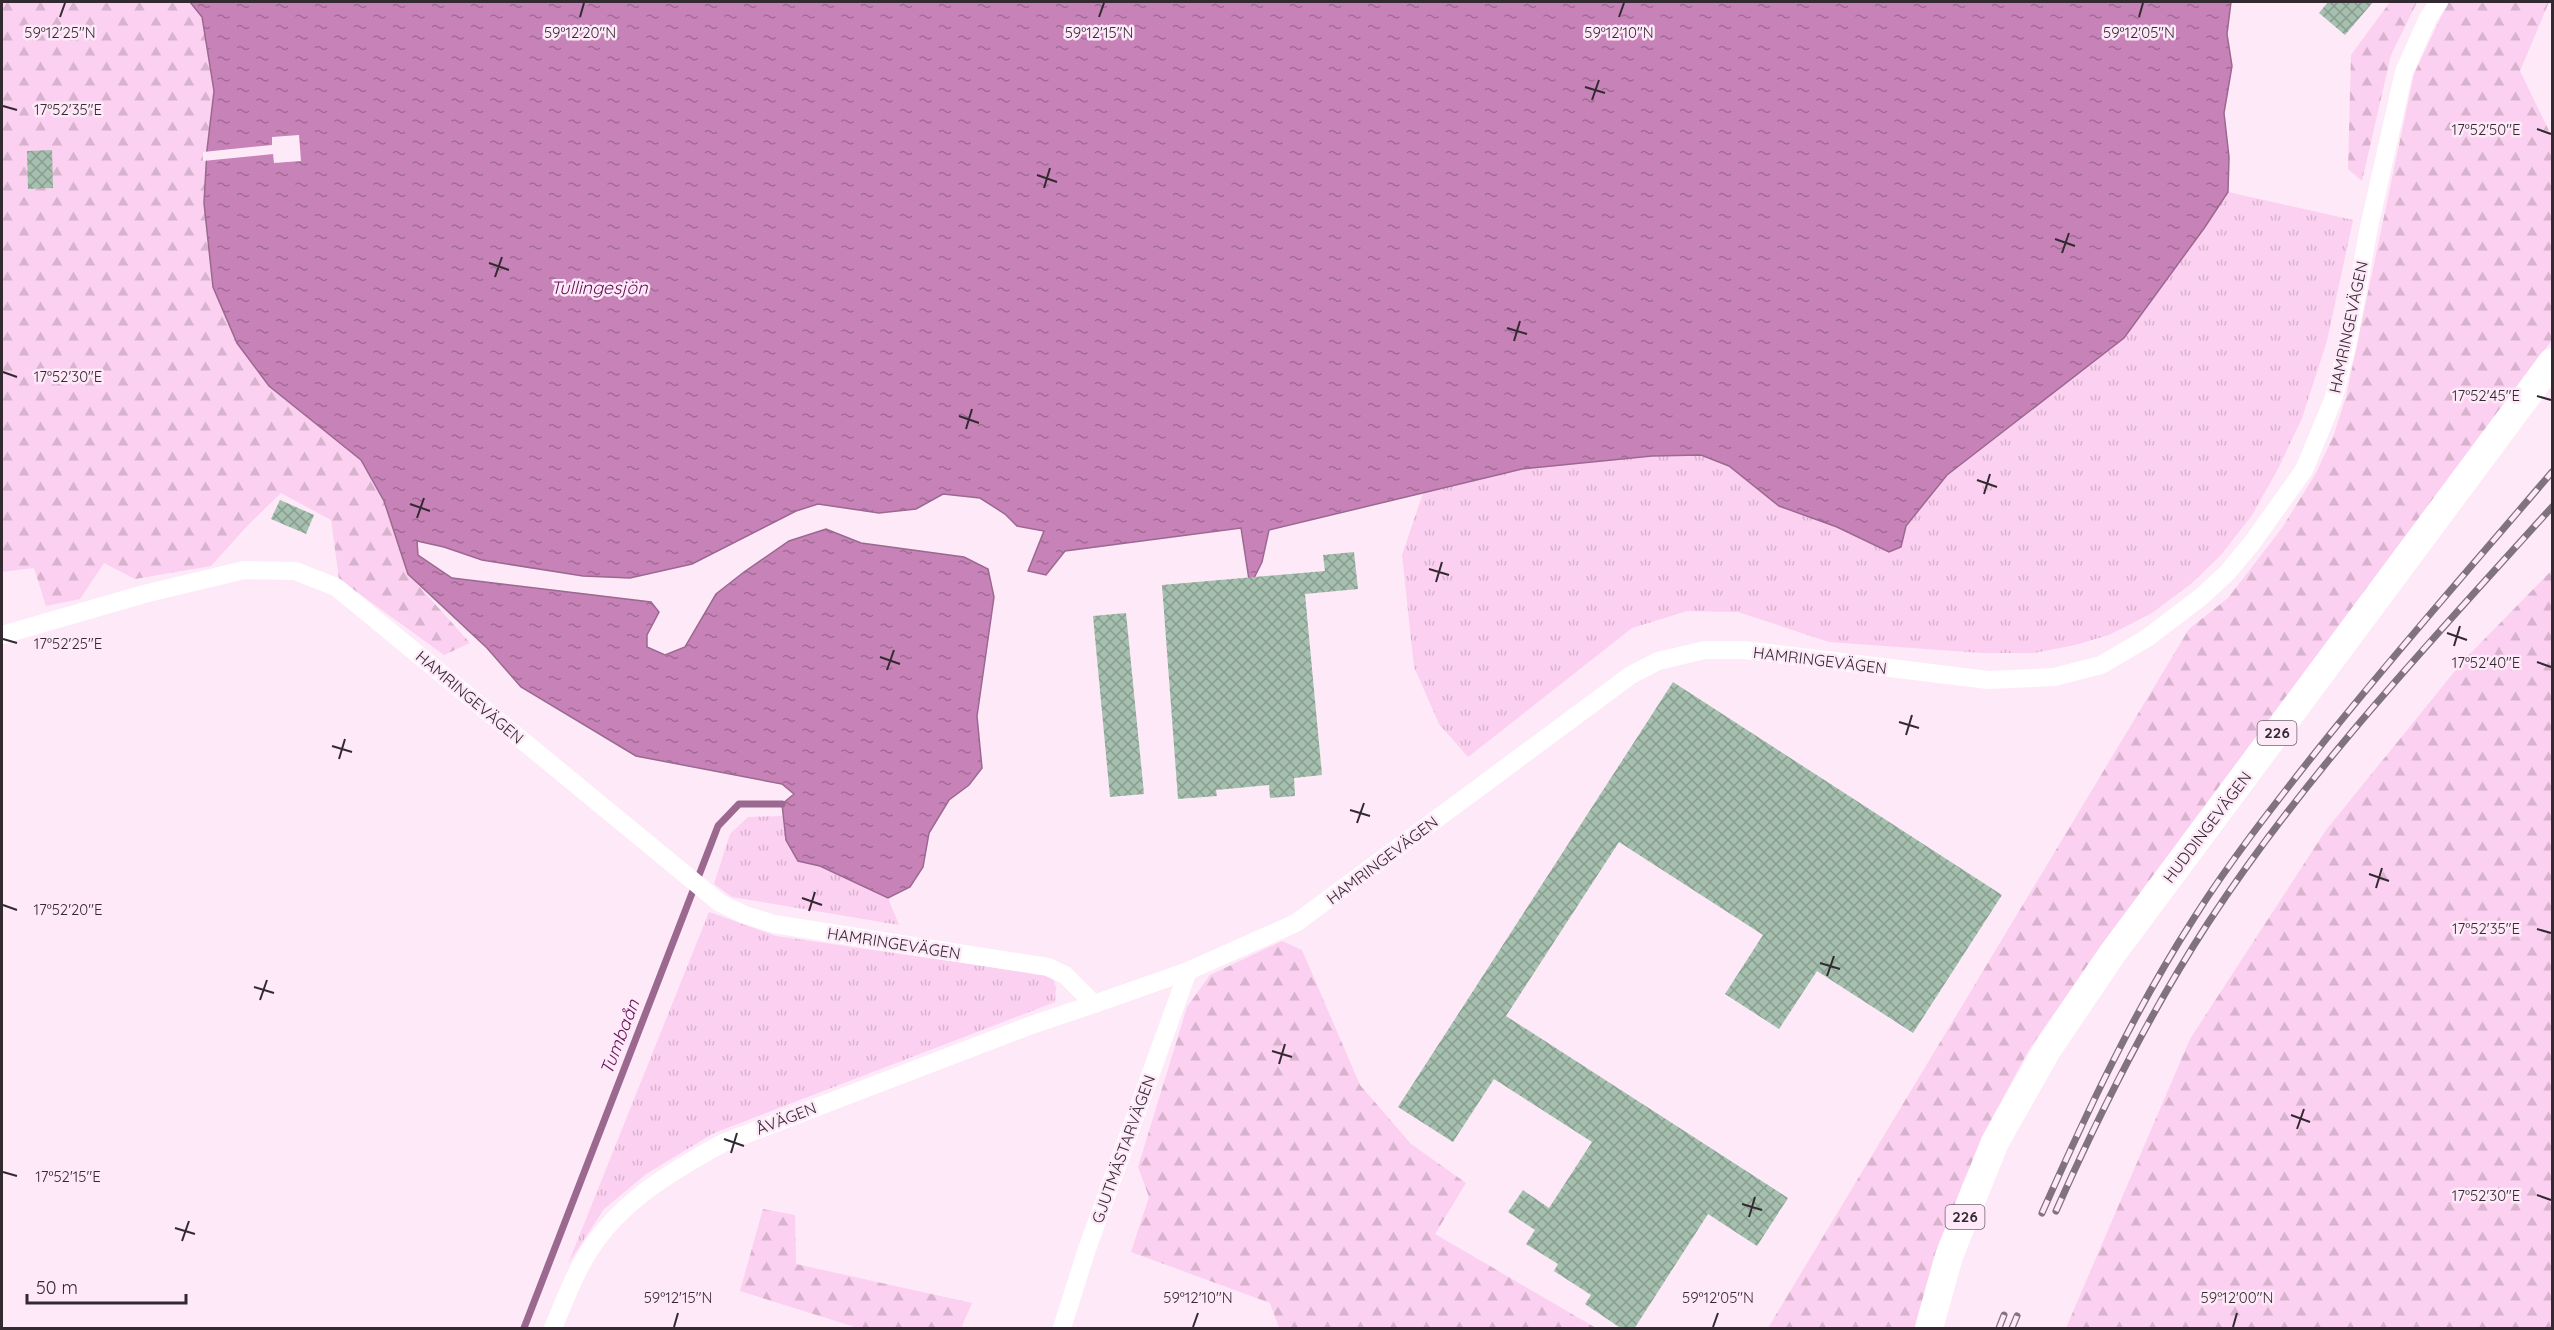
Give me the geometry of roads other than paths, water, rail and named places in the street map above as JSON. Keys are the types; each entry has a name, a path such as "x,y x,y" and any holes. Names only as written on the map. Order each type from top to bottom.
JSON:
{"main road":[{"name":"HUDDINGEVÄGEN","path":"1929,1329 1950,1256 1995,1142 2047,1050 2112,954 2553,362"}],"street":[{"name":"HAMRINGEVÄGEN","path":"2,635 144,594 244,570 295,571 336,587 720,903 745,915 774,924 1048,967 1065,975 1094,1004 1188,971 1296,923 1631,675 1658,661 1705,650 1744,650 1988,680 2054,677 2101,665 2147,638 2227,573 2266,525 2304,470 2333,400 2348,343 2369,227 2404,72 2428,18 2439,2"},
{"name":"GJUTMÄSTARVÄGEN","path":"1062,1329 1087,1249 1188,971"},
{"name":"ÅVÄGEN","path":"553,1329 581,1263 610,1223 653,1183 682,1165 723,1143 1026,1027 1094,1004"}],"water":[{"name":"Tullingesjön","path":"190,2 2231,2 2227,34 2232,66 2224,113 2229,157 2228,192 2124,338 1947,475 1906,526 1901,547 1889,552 1837,527 1779,506 1729,466 1701,455 1652,456 1522,469 1269,530 1262,562 1250,586 1241,528 1065,551 1046,575 1028,571 1044,531 1017,526 1005,514 980,498 943,494 916,509 879,513 818,504 796,511 692,564 630,578 583,576 482,560 444,547 417,541 418,555 452,578 651,602 659,612 647,635 647,647 665,655 685,647 716,594 744,572 789,541 826,529 861,543 964,557 988,569 994,597 977,716 982,768 969,785 949,800 929,833 923,867 910,887 888,898 820,866 798,861 786,840 782,804 794,794 782,784 636,756 521,687 487,648 408,574 384,501 361,460 269,386 237,343 213,287 204,203 214,91 202,17"}],"waterway":[{"name":"Tumbaån","path":"524,1328 718,826 739,804 782,804"}],"railway":[{"path":"2042,1213 2131,1026 2172,953 2222,876 2268,813 2344,717 2552,472"},
{"path":"2056,1211 2108,1100 2146,1028 2186,957 2246,867 2372,708 2552,507"},
{"path":"1999,1328 2004,1315"},
{"path":"2012,1328 2017,1316"}]}
